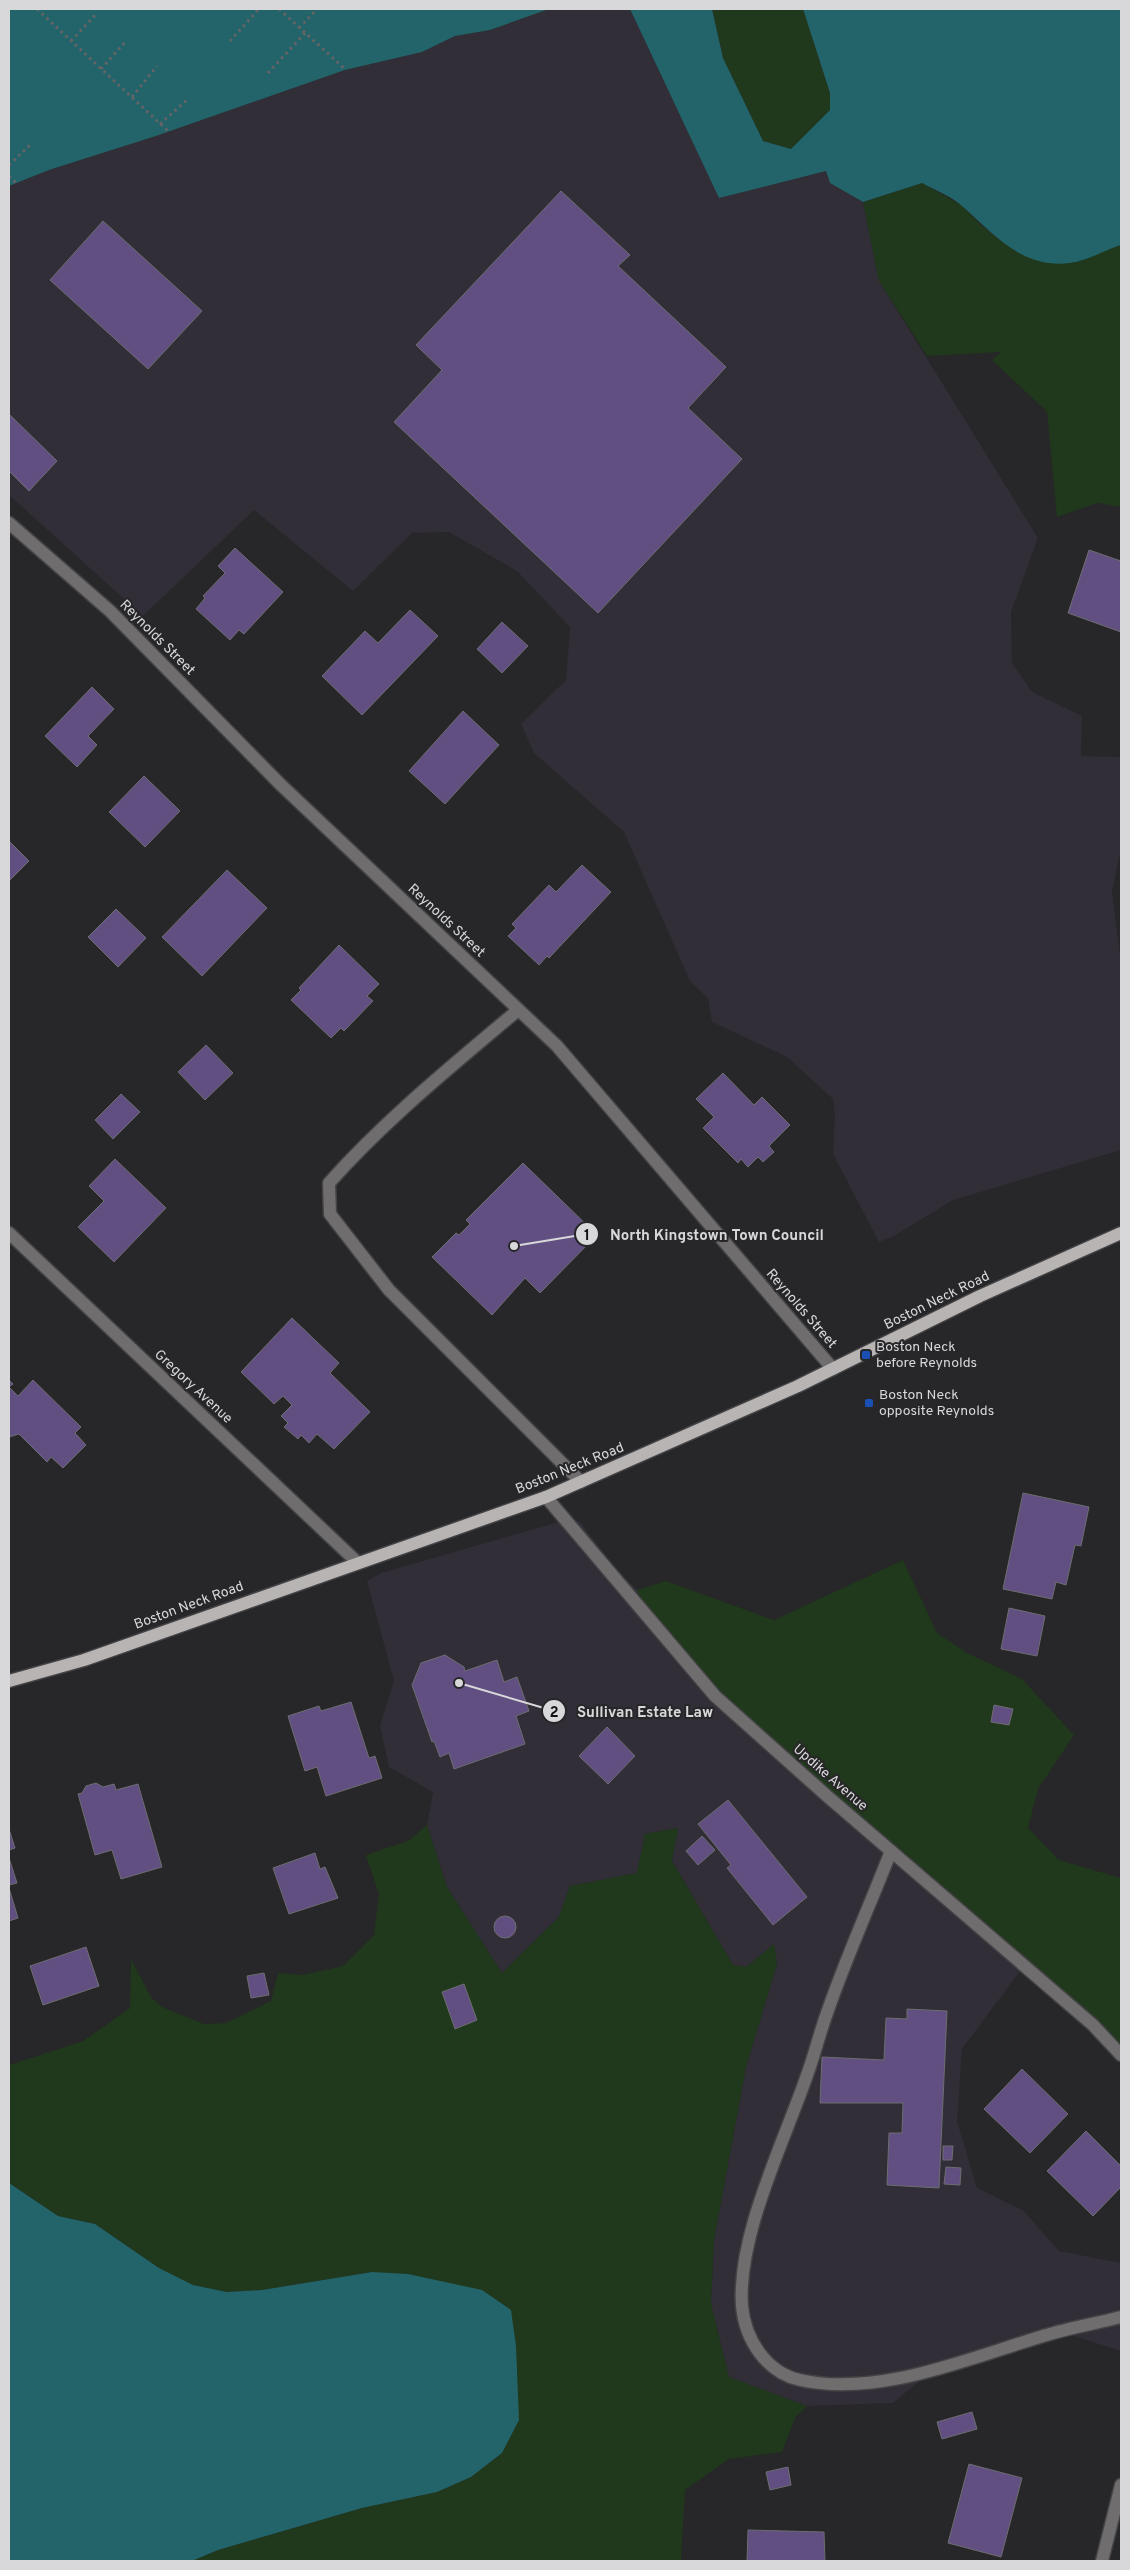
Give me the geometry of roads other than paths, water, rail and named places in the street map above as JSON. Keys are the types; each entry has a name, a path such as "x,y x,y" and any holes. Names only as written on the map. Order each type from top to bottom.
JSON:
{"main road":[{"name":"Boston Neck Road","path":"9,1681 84,1660 581,1482 833,1369 980,1296 1121,1233"}],"street":[{"name":"Reynolds Street","path":"9,523 110,612 280,784 557,1046 833,1369"},
{"path":"518,1010 444,1072 361,1147 329,1183 330,1214 389,1290 581,1482"},
{"name":"Gregory Avenue","path":"9,1233 357,1562"},
{"name":"Updike Avenue","path":"546,1496 715,1696 1093,2025 1121,2055"},
{"path":"891,1851 827,2011 806,2080 774,2160 748,2244 742,2279 742,2307 746,2326 752,2339 763,2358 777,2372 798,2380 846,2385 902,2377 1051,2334 1121,2317"},
{"path":"1102,2561 1121,2485"}],"water":[{"path":"9,9 549,9 490,30 455,36 422,52 345,70 156,136 49,170 9,186"},
{"path":"630,9 712,9 723,58 763,141 791,149 830,110 830,93 803,9 1121,9 1121,245 1076,262 1053,263 1038,261 1010,248 958,203 922,183 863,202 830,183 826,171 719,198"},
{"path":"9,2183 58,2216 95,2224 159,2268 193,2285 227,2292 262,2290 372,2272 408,2274 482,2290 511,2310 516,2346 519,2420 502,2453 471,2477 437,2492 362,2508 218,2550 192,2561 9,2561"}],"place":[{"name":"North Kingstown Town Council","path":"514,1246"},
{"name":"Boston Neck before Reynolds","path":"866,1355"},
{"name":"Boston Neck opposite Reynolds","path":"869,1403"},
{"name":"Sullivan Estate Law","path":"459,1683"}]}
